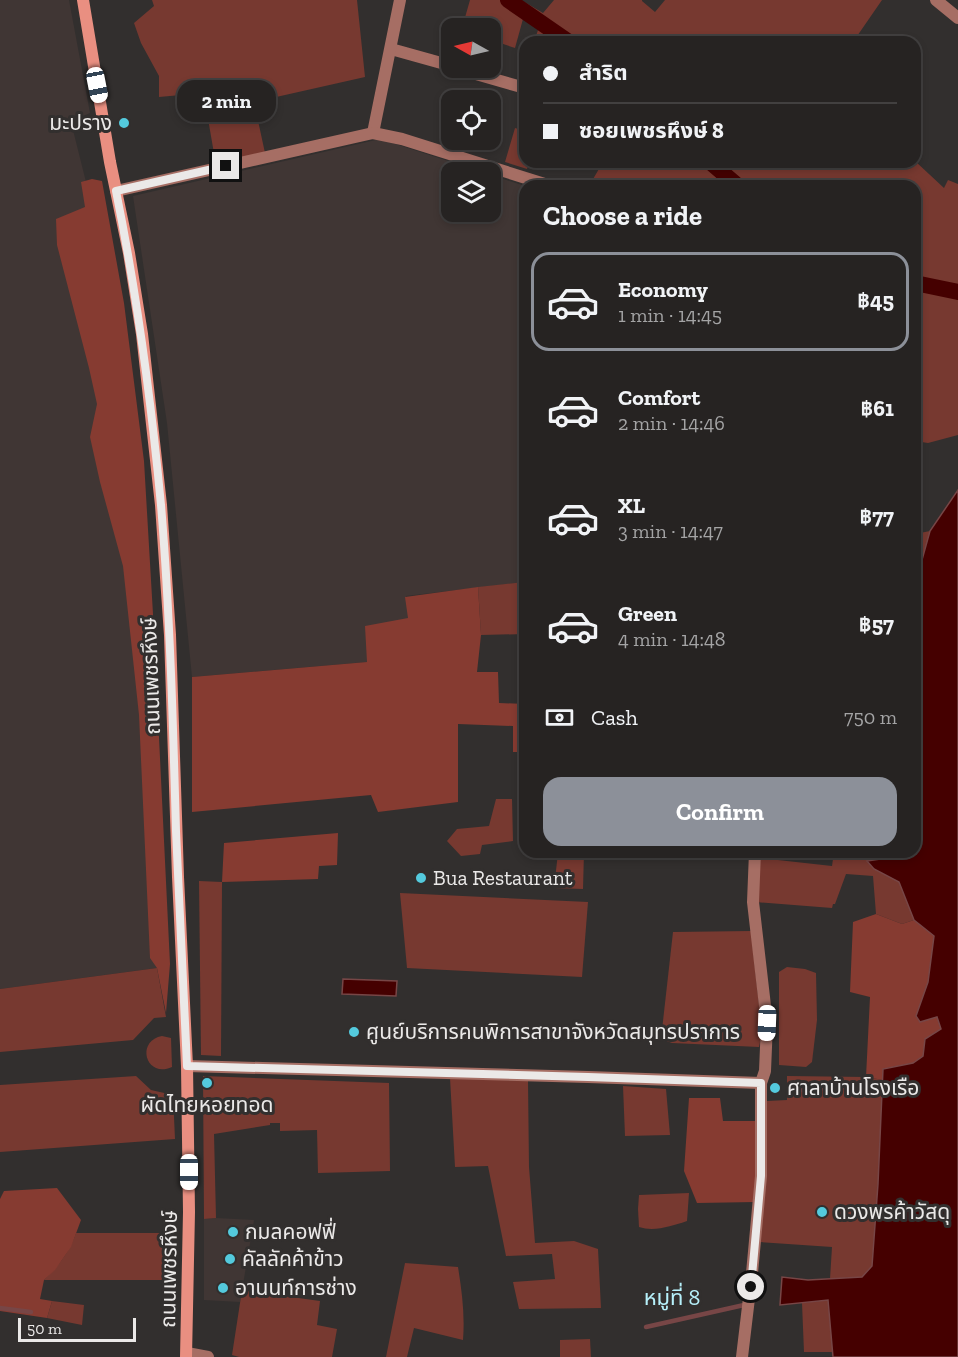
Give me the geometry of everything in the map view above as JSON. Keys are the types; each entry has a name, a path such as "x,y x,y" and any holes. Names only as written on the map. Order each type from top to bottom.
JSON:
{"main road":[{"name":"ถนนเพชรหึงษ์","path":"83,0 142,334 161,505 170,635 187,1066 189,1212 187,1355"}],"street":[{"path":"373,133 400,0"},
{"path":"936,0 958,18"},
{"path":"391,48 441,63"},
{"path":"491,78 519,86"},
{"path":"116,191 373,133 402,139 532,180"},
{"path":"742,1357 761,1176 761,1083 765,1071 767,1023 753,902 755,858"},
{"path":"187,1066 761,1083"},
{"path":"187,1355 208,1357"}],"shaded area":[{"path":"0,0 69,0 90,113 71,122 89,194 139,536 157,968 0,989"},
{"path":"152,0 357,0 365,77 254,102 265,153 216,165 207,113 189,117 181,95 159,97 159,76 141,43 134,23 154,6"},
{"path":"470,0 521,0 543,13 554,0 642,0 655,12 665,0 882,0 857,36 556,36 550,32 548,36 536,36 540,24 523,19 515,48 501,43 501,18 465,18"},
{"path":"515,128 519,129 519,166 505,162"},
{"path":"380,139 451,162 441,162 441,222 501,222 501,178 519,184 519,583 406,596 409,618 367,662 192,677 167,423 133,196"},
{"path":"921,167 944,188 948,180 958,184 958,435 928,443 921,442 921,180 592,180 600,168"},
{"path":"92,179 102,181 124,303 144,461 170,964 166,1013 157,968 150,958 139,715 123,566 90,437 97,404 57,245 56,219 85,207 81,182"},
{"path":"958,490 958,1357 833,1357 828,1300 780,1305 782,1277 808,1280 862,1277 872,1266 883,1069 913,1063 923,1056 925,1039 941,1029 937,1017 920,1022 916,1016 928,982 934,936 914,920 899,882 874,869 867,861 887,858 921,858 921,563 930,531"},
{"path":"930,531 921,563 921,533"},
{"path":"519,583 519,634 481,635 478,587"},
{"path":"478,587 481,635 477,672 498,672 499,703 519,704 519,752 513,752 513,726 458,724 458,802 378,812 371,795 192,812 192,677 367,662 365,626 408,618 405,597"},
{"path":"496,799 512,799 513,841 482,845 480,854 461,856 447,841 457,829 489,826"},
{"path":"338,833 337,865 319,866 318,879 222,882 224,843"},
{"path":"557,858 584,858 583,889 554,888"},
{"path":"759,858 832,866 833,858 887,858 868,861 874,869 899,882 914,920 902,924 876,914 873,876 846,874 832,908 755,902"},
{"path":"199,881 222,882 221,1056 201,1055"},
{"path":"400,893 588,902 582,977 407,968"},
{"path":"876,914 902,924 914,920 935,936 928,982 916,1016 920,1022 937,1017 941,1029 925,1039 923,1056 913,1063 883,1069 883,1080 866,1077 870,997 850,992 853,922"},
{"path":"751,931 762,1032 759,1047 672,1043 661,1039 673,932"},
{"path":"787,967 816,973 817,1020 812,1062 806,1067 779,1065 779,972"},
{"path":"157,968 166,1017 154,1018 133,1040 0,1052 0,989"},
{"path":"343,979 397,981 396,996 342,994"},
{"path":"162,1036 171,1038 172,1067 163,1069 150,1064 146,1051 154,1039"},
{"path":"136,1076 151,1090 173,1095 175,1139 0,1152 0,1085"},
{"path":"203,1076 389,1083 390,1171 318,1173 317,1130 280,1131 280,1123 270,1123 270,1125 214,1134 216,1218 204,1219"},
{"path":"787,1076 866,1077 883,1080 872,1266 862,1277 830,1279 832,1247 759,1242 767,1101 787,1100"},
{"path":"450,1078 528,1081 529,1167 535,1243 574,1241 598,1249 601,1308 519,1309 513,1282 555,1279 552,1254 506,1256 488,1166 455,1167"},
{"path":"623,1086 666,1089 670,1135 625,1136"},
{"path":"689,1098 720,1098 723,1121 757,1121 756,1202 697,1203 684,1171"},
{"path":"57,1188 81,1220 71,1247 55,1270 44,1280 40,1299 52,1301 47,1318 0,1311 0,1199 4,1191"},
{"path":"689,1193 687,1221 657,1229 639,1227 639,1195"},
{"path":"204,1219 254,1220 240,1302 204,1300"},
{"path":"76,1233 168,1233 170,1280 44,1280 63,1258"},
{"path":"405,1263 458,1267 463,1303 463,1340 414,1328 407,1357 386,1357"},
{"path":"242,1290 320,1301 317,1325 337,1329 332,1357 239,1357 232,1355"},
{"path":"828,1300 833,1352 804,1352 802,1303"},
{"path":"52,1301 84,1305 82,1325 47,1318"},
{"path":"590,1339 591,1357 560,1357 560,1340"}],"waterway":[{"path":"508,0 560,36"},
{"path":"717,168 731,180"},
{"path":"921,284 958,292"},
{"path":"789,1091 888,1083"},
{"path":"646,1327 744,1305"},
{"path":"0,1308 31,1312"}],"place":[{"name":"มะปราง","path":"124,123"},
{"name":"Bua Restaurant","path":"421,878"},
{"name":"ศูนย์บริการคนพิการสาขาจังหวัดสมุทรปราการ","path":"354,1032"},
{"name":"ผัดไทยหอยทอด","path":"207,1083"},
{"name":"ศาลาบ้านโรงเรือ","path":"775,1088"},
{"name":"ดวงพรค้าวัสดุ","path":"822,1212"},
{"name":"กมลคอฟฟี่","path":"233,1232"},
{"name":"คัลลัคค้าข้าว","path":"230,1259"},
{"name":"อานนท์การช่าง","path":"223,1288"}],"district":[{"name":"หมู่ที่ 8","path":"672,1297"}],"route":[{"path":"226,166 116,191 129,252 142,334 161,505 170,635 187,1066 761,1083 761,1176 751,1287"}]}
